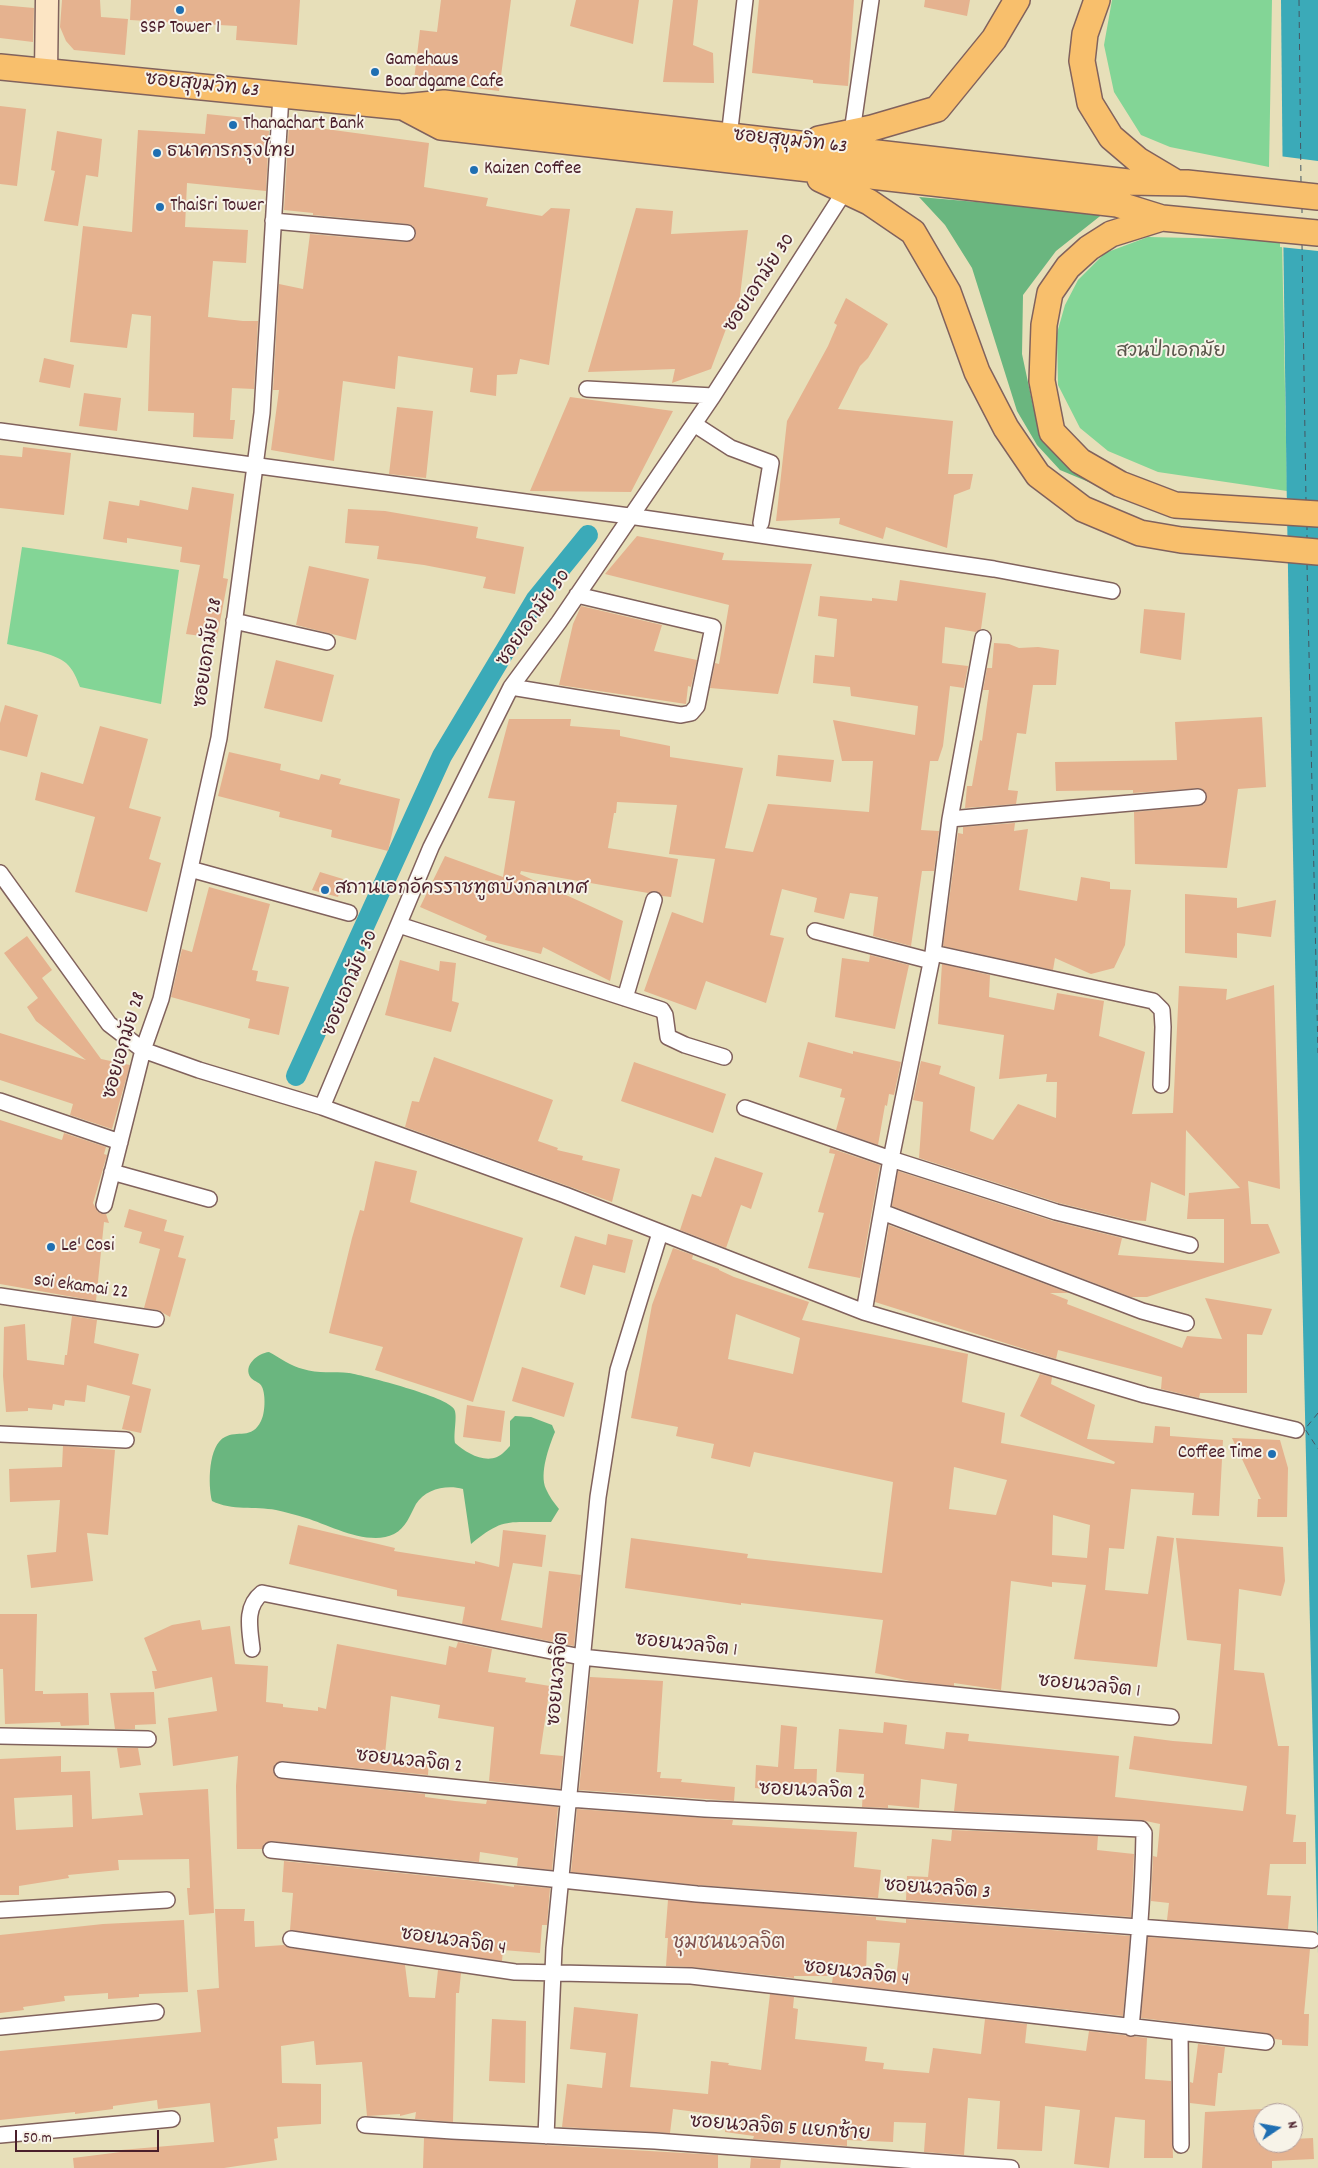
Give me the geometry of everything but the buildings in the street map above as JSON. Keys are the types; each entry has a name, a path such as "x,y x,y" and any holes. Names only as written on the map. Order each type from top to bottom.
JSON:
{"main road":[{"path":"797,144 872,128 937,109 994,40 1018,0"},
{"path":"1097,0 1085,34 1082,61 1090,103 1111,138 1138,160 1182,183"},
{"name":"ซอยสุขุมวิท 63","path":"0,67 403,107 444,103 1128,182 1182,183 1318,197"},
{"name":"ซอยสุขุมวิท 63","path":"403,107 441,127 796,169 1117,204 1173,218"},
{"path":"796,169 844,188 870,202 913,232 948,292 977,372 1006,428 1038,475 1083,509 1140,533 1227,544 1318,552"},
{"path":"1318,233 1173,218 1111,234 1089,248 1068,267 1050,293 1044,325 1042,381 1052,432 1080,461 1120,484 1175,505 1318,514"}],"street":[{"path":"46,72 47,0"},
{"path":"729,137 745,0"},
{"path":"852,132 871,0"},
{"name":"ซอยเอกมัย 28","path":"104,1205 143,1050 161,999 219,738 262,413 281,95"},
{"name":"ซอยเอกมัย 30","path":"322,1107 431,847 511,687 577,595 629,516 713,396 836,205 844,188"},
{"path":"273,222 407,233"},
{"path":"587,389 713,396"},
{"path":"694,424 732,448 771,463 761,523"},
{"path":"0,431 255,467 629,516 994,569 1112,591"},
{"path":"511,687 681,715 691,712 697,706 713,627 577,595"},
{"path":"234,621 327,642"},
{"path":"864,1312 891,1159 932,957 950,819 982,638"},
{"path":"950,819 1198,797"},
{"path":"190,869 349,913"},
{"path":"0,873 109,1024 143,1050 198,1070 322,1107 565,1195 864,1312 1145,1395 1296,1430"},
{"path":"625,998 654,900"},
{"path":"399,925 664,1012 668,1037 685,1045 724,1057"},
{"path":"814,931 932,957 1153,1000 1162,1010 1164,1027 1161,1085"},
{"path":"0,1101 120,1142"},
{"path":"745,1108 891,1159 1056,1212 1190,1245"},
{"path":"112,1172 209,1199"},
{"path":"882,1212 1142,1311 1186,1323"},
{"name":"ซอยนวลจิต","path":"546,2136 552,1974 581,1657 598,1497 618,1370 660,1233"},
{"name":"soi ekamai 22","path":"0,1296 156,1319"},
{"path":"0,1434 126,1440"},
{"name":"ซอยนวลจิต 1","path":"252,1649 249,1612 255,1598 262,1593 581,1657 1170,1717"},
{"path":"0,1736 148,1739"},
{"name":"ซอยนวลจิต 2","path":"282,1770 569,1799 714,1809 1136,1827 1144,1833 1141,1927 1131,2028"},
{"name":"ซอยนวลจิต 3","path":"271,1850 697,1894 1312,1940"},
{"path":"0,1910 167,1900"},
{"name":"ซอยนวลจิต 4","path":"291,1939 498,1970 552,1974 691,1976 1266,2042"},
{"path":"0,2027 156,2012"},
{"path":"1180,2033 1181,2144"},
{"path":"0,2135 172,2119"},
{"name":"ซอยนวลจิต 5 แยกซ้าย","path":"365,2125 655,2141 1011,2168"}],"green space":[{"path":"1112,0 1272,0 1269,167 1170,147 1141,135 1114,92 1104,45"},
{"path":"919,197 1104,213 1056,251 1023,295 1022,354 1033,406 1061,457 1115,493 1060,470 1037,445 1017,411 972,268 945,225"},
{"name":"สวนป่าเอกมัย","path":"1148,237 1282,240 1287,491 1158,472 1108,451 1080,428 1058,385 1057,333 1065,305 1078,280 1105,253"},
{"path":"22,547 179,570 161,704 80,687 71,668 61,659 38,651 7,644"},
{"path":"269,1352 303,1369 358,1375 423,1393 448,1404 455,1412 455,1443 480,1458 497,1457 510,1446 510,1421 515,1416 531,1417 552,1425 555,1432 544,1468 544,1483 553,1502 559,1509 551,1522 516,1522 500,1525 471,1544 463,1489 457,1488 450,1487 431,1491 416,1504 402,1528 394,1534 373,1538 349,1534 306,1518 280,1511 227,1506 212,1501 210,1476 212,1457 219,1441 230,1435 253,1431 262,1418 263,1390 260,1384 251,1378 248,1369 252,1361 260,1355"}],"water":[{"path":"1281,0 1318,0 1318,1953 1291,732"}],"pier":[{"path":"1279,156 1318,161 1318,251 1280,247"}],"waterway":[{"path":"296,1076 442,756 536,599 588,535"}],"ferry route":[{"path":"1299,0 1301,183"},
{"path":"1302,207 1302,220"},
{"path":"1302,244 1306,500"},
{"path":"1307,524 1307,538"},
{"path":"1307,564 1318,1053"},
{"path":"1318,1413 1305,1429 1318,1449"}],"place":[{"name":"SSP Tower 1","path":"180,10"},
{"name":"Gamehaus Boardgame Cafe","path":"375,72"},
{"name":"Thanachart Bank","path":"233,125"},
{"name":"ธนาคารกรุงไทย","path":"157,153"},
{"name":"Kaizen Coffee","path":"474,170"},
{"name":"ThaiSri Tower","path":"160,207"},
{"name":"สถานเอกอัครราชทูตบังกลาเทศ","path":"325,890"},
{"name":"Le' Cosi","path":"51,1247"},
{"name":"Coffee Time","path":"1272,1454"}],"district":[{"name":"ชุมชนนวลจิต","path":"729,1945"}]}
